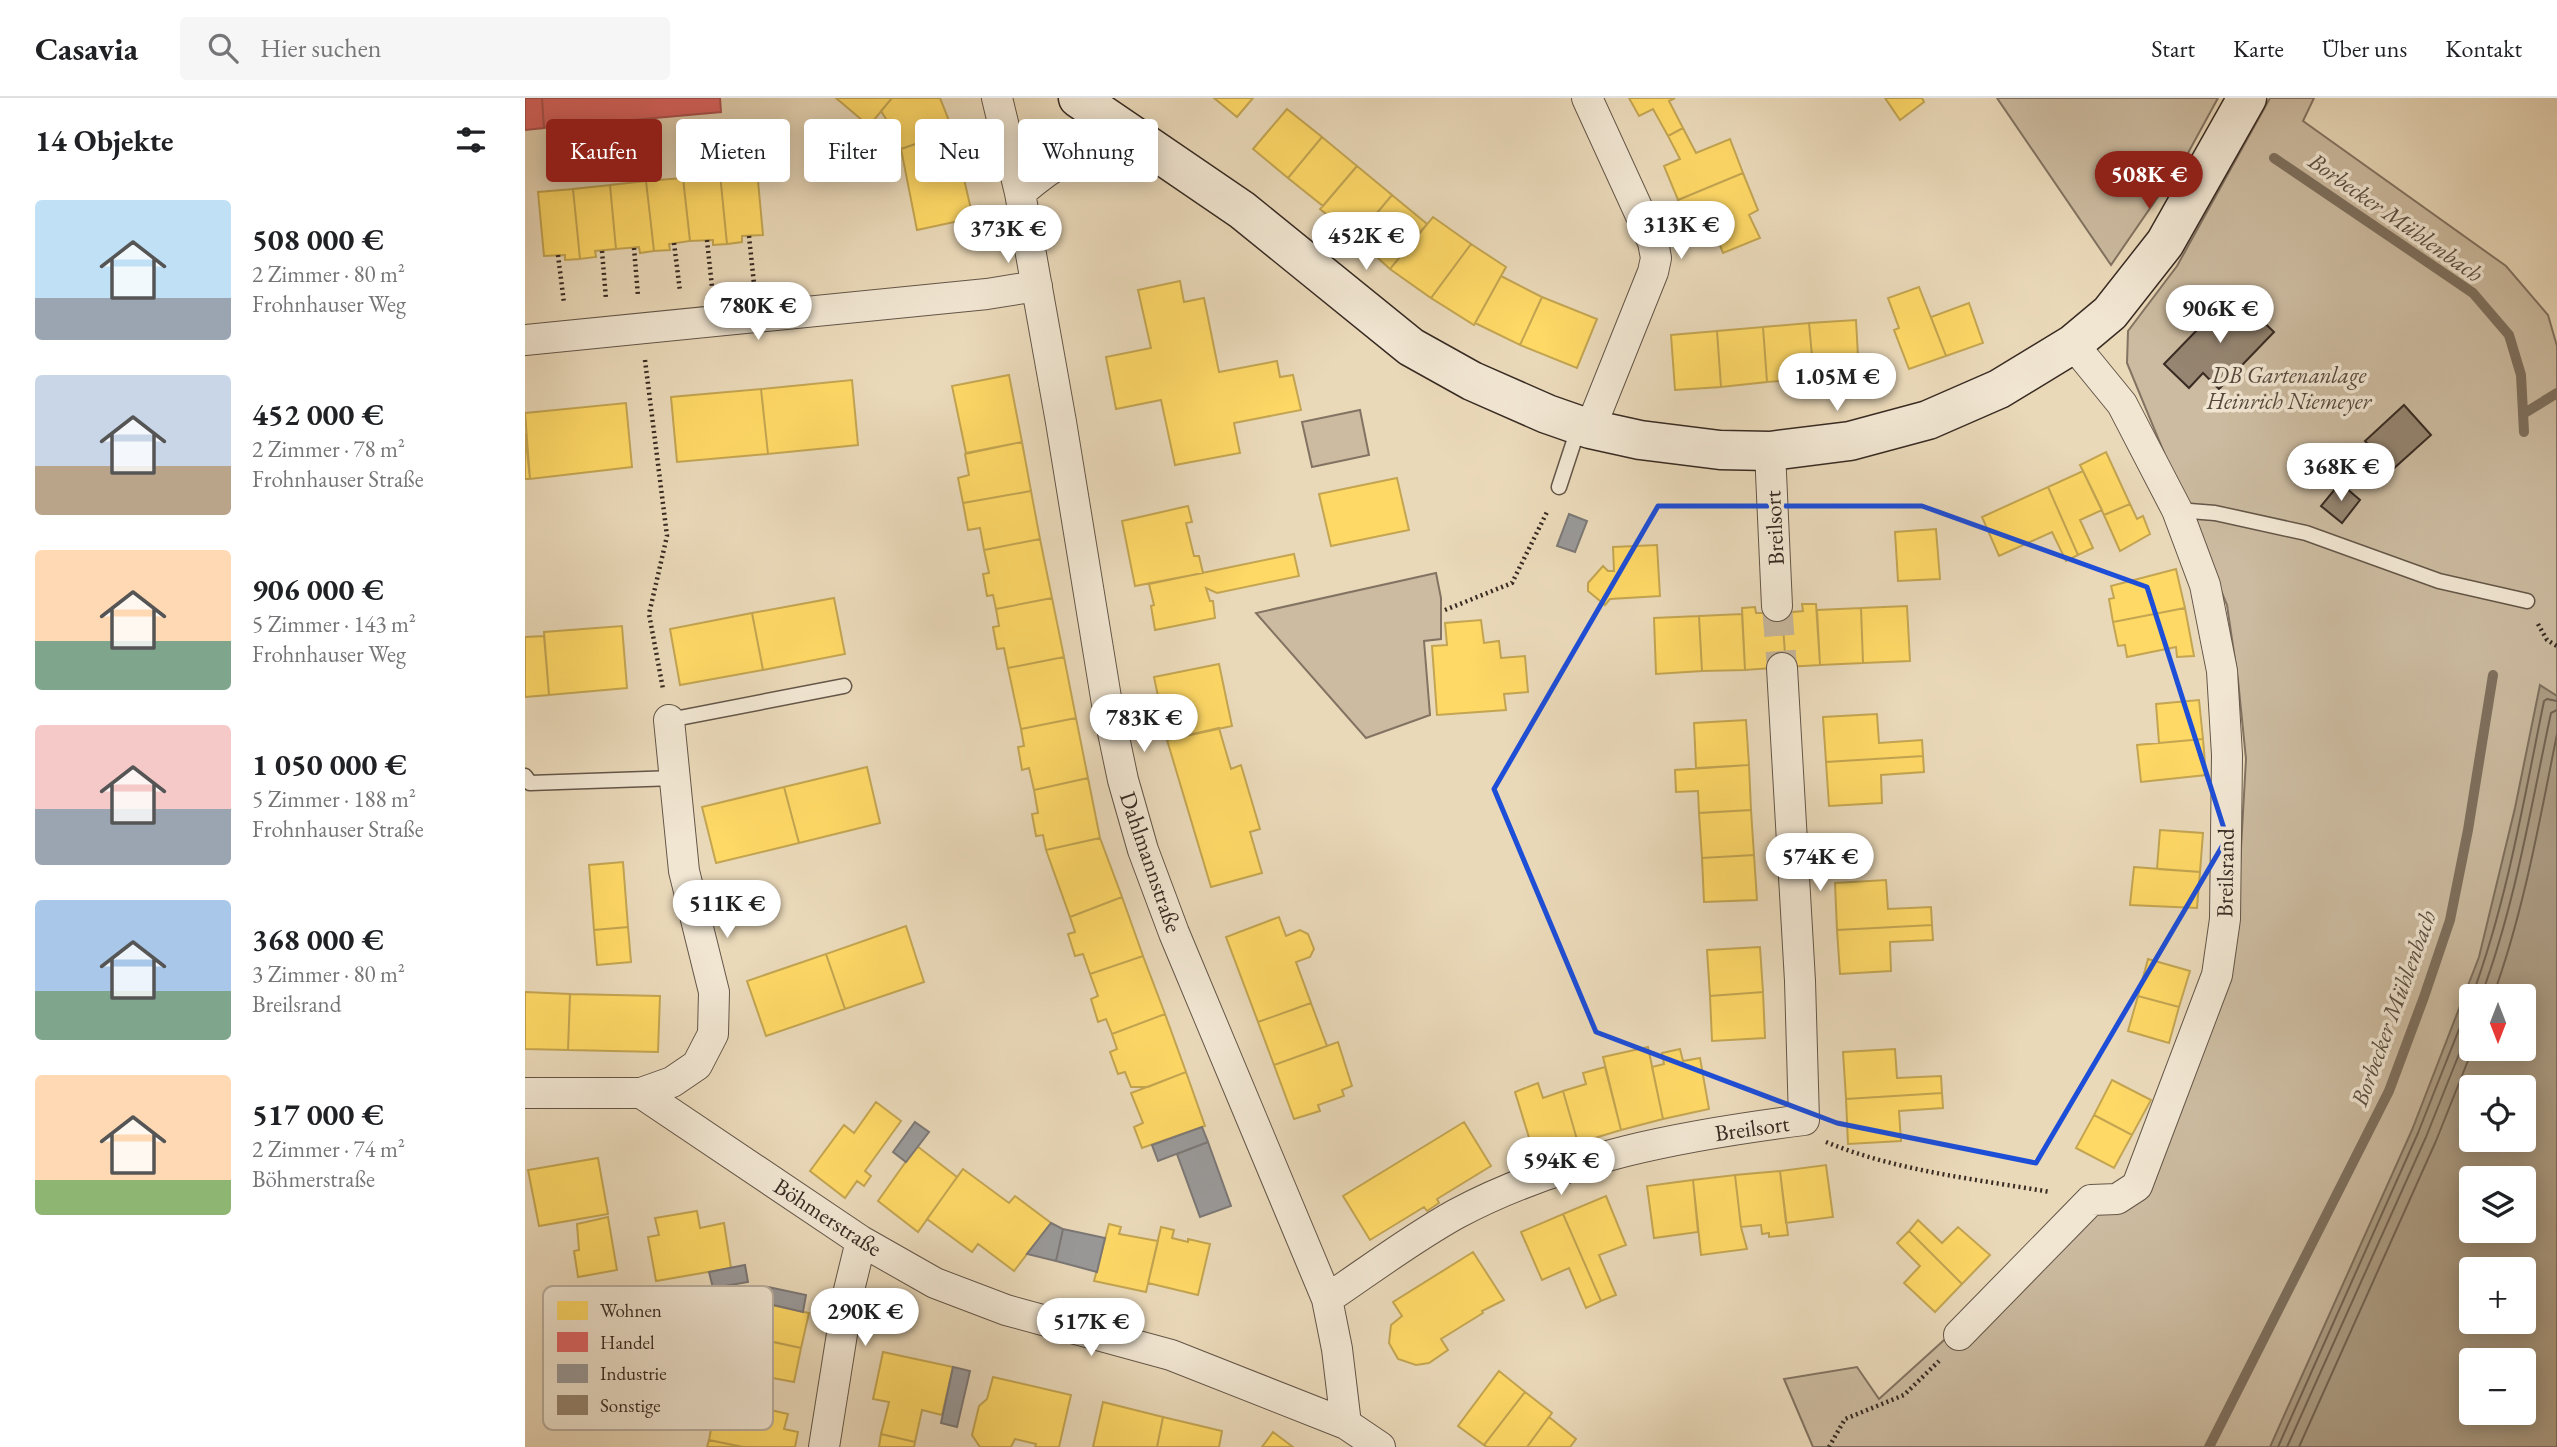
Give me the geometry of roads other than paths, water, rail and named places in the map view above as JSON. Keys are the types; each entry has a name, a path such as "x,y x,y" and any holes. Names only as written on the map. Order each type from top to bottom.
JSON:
{"main road":[{"path":"1078,98 1110,119"},
{"path":"1158,151 1242,209 1411,346 1472,381 1547,414 1585,427 1640,440 1707,449 1770,451 1850,441 1928,420 1999,388 2073,344 2110,313 2165,243 2247,98"}],"street":[{"name":"Dahlmannstraße","path":"997,98 1020,193 1107,704 1123,780 1139,839 1179,946 1327,1299 1337,1349 1346,1424"},
{"path":"1585,427 1653,272 1656,258 1653,242 1630,188 1587,98"},
{"path":"1020,193 1033,182"},
{"path":"525,340 987,294 1037,286"},
{"name":"Breilsrand","path":"1959,1335 2091,1200 2117,1199 2137,1186 2217,975 2225,919 2227,755 2222,671 2205,585 2177,510 2122,404 2073,344"},
{"name":"Breilsort","path":"1770,451 1777,606"},
{"name":"Breilsort","path":"1327,1299 1402,1246 1458,1213 1523,1184 1578,1164 1646,1146 1739,1128 1804,1120 1800,981 1782,668"},
{"path":"525,1093 641,1093 672,1082 697,1065 713,1034 714,992 684,871 669,720"},
{"name":"Böhmerstraße","path":"641,1093 861,1241 935,1283 1006,1310 1171,1355 1346,1424 1380,1447"},
{"path":"824,1447 849,1290 861,1241"}],"lane":[{"path":"1559,487 1585,427"},
{"path":"2177,510 2215,513 2307,533 2439,581 2527,601"},
{"path":"669,720 844,686"},
{"path":"525,776 530,783 675,778"}],"water":[{"path":"2540,685 2557,696 2557,1447 2270,1447 2412,1130 2459,1009 2459,1061 2536,1061 2536,984 2469,984 2479,957 2515,808"}],"waterway":[{"name":"Borbecker Mühlenbach","path":"2274,158 2473,293 2509,335 2521,375 2524,432"},
{"path":"2523,414 2557,393"},
{"name":"Borbecker Mühlenbach","path":"2209,1447 2389,1091 2424,997 2450,920 2468,830 2493,675"}],"tunnel":[{"path":"1777,606 1782,668"}],"park label":[{"name":"DB Gartenanlage Heinrich Niemeyer","path":"2289,388"}]}
